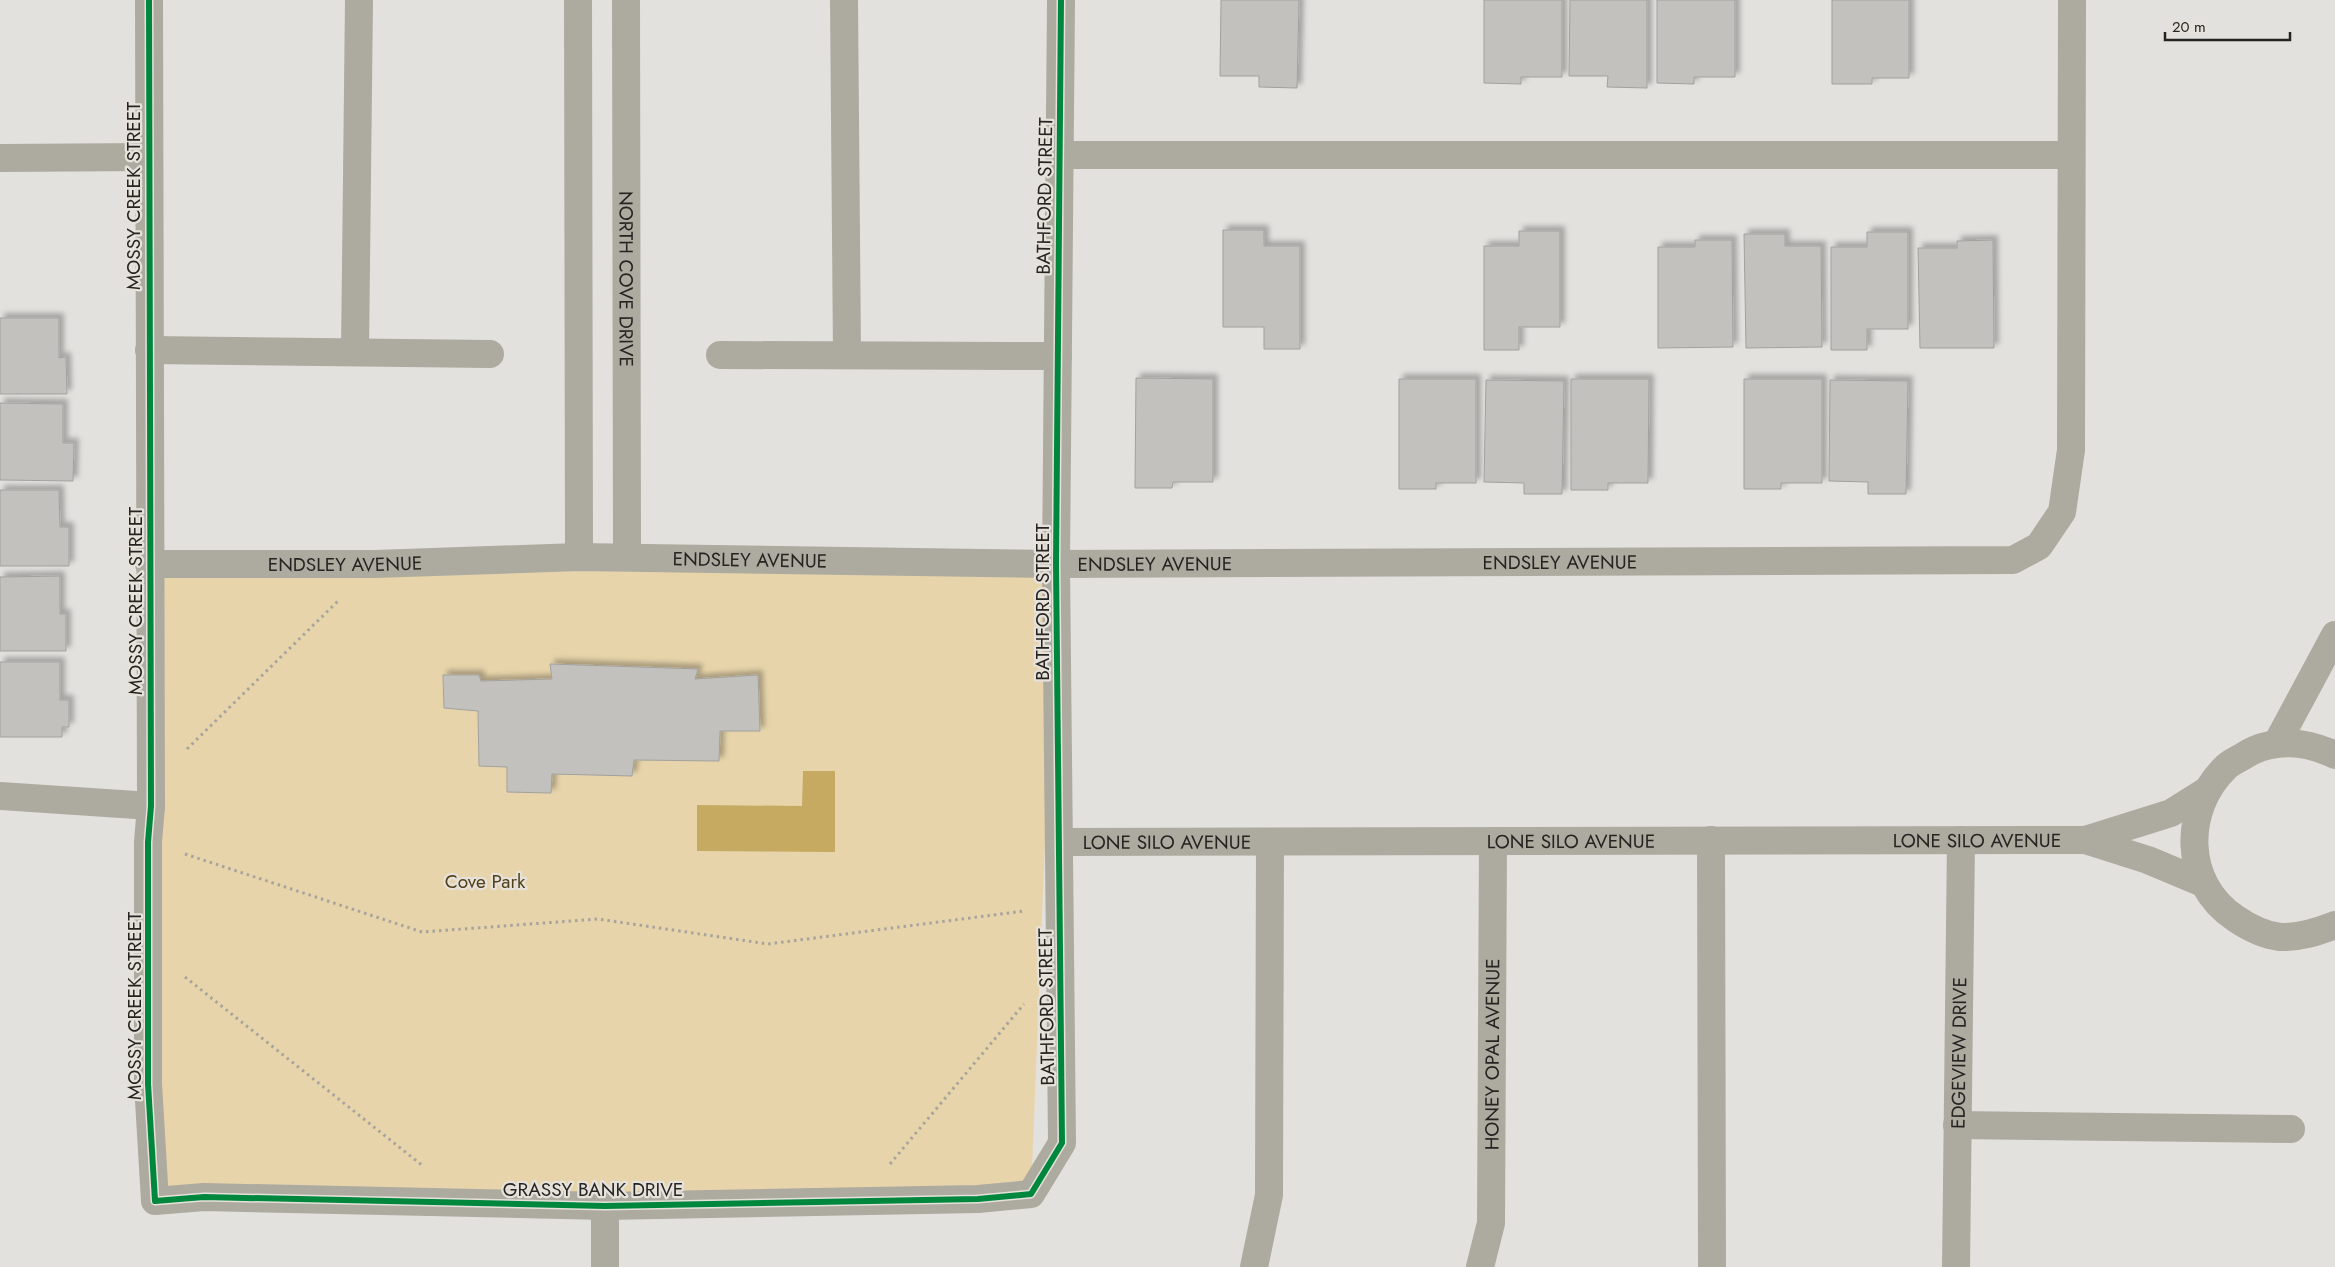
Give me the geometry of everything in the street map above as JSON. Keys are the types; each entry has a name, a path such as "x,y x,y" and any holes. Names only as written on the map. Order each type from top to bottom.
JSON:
{"street":[{"name":"MOSSY CREEK STREET","path":"149,0 151,796 148,842 148,1084 155,1201"},
{"path":"355,352 359,0"},
{"path":"578,0 579,557"},
{"name":"NORTH COVE DRIVE","path":"626,0 627,558"},
{"path":"844,0 846,355"},
{"name":"BATHFORD STREET","path":"1032,1194 1062,1143 1056,564 1061,0"},
{"path":"1060,155 2071,155 2072,0"},
{"name":"ENDSLEY AVENUE","path":"149,564 375,564 579,557 1056,564 2013,560 2039,546 2062,512 2071,450 2071,155"},
{"path":"0,158 148,157"},
{"path":"149,350 490,354"},
{"path":"720,355 1058,356"},
{"path":"2277,742 2335,635"},
{"path":"2335,755 2317,746 2277,742 2254,750 2226,766 2206,791 2195,821 2194,853 2203,883 2222,910 2248,928 2280,937 2312,934 2335,925"},
{"name":"LONE SILO AVENUE","path":"2085,840 2171,812 2206,791"},
{"path":"0,796 151,796"},
{"path":"1711,840 1712,1267"},
{"name":"EDGEVIEW DRIVE","path":"1956,1267 1961,840"},
{"name":"LONE SILO AVENUE","path":"1059,842 2085,840 2148,860 2203,883"},
{"name":"HONEY OPAL AVENUE","path":"1480,1267 1491,1223 1493,841"},
{"path":"1254,1267 1269,1195 1270,842"},
{"path":"1957,1125 2291,1129"},
{"name":"GRASSY BANK DRIVE","path":"155,1201 204,1196 605,1206 978,1199 1032,1194"},
{"path":"605,1206 605,1267"}],"path":[{"path":"151,796 375,564"},
{"path":"148,842 422,932 598,919 768,944 1059,907"},
{"path":"148,947 425,1168"},
{"path":"859,1201 1060,962"}],"green space":[{"name":"Cove Park","path":"149,564 1056,564 1031,1194 155,1201"}],"shaded area":[{"path":"803,771 835,771 835,852 697,851 697,805 802,806"}],"building":[{"path":"1221,0 1299,0 1297,88 1259,87 1259,76 1220,76"},
{"path":"1484,0 1562,0 1562,77 1521,77 1521,84 1484,83"},
{"path":"1570,0 1647,0 1647,88 1607,87 1608,76 1569,76"},
{"path":"1657,0 1735,0 1735,77 1694,77 1694,84 1657,83"},
{"path":"1832,0 1909,0 1909,78 1872,78 1872,84 1832,84"},
{"path":"1223,230 1264,230 1264,246 1300,246 1300,349 1264,349 1264,327 1223,327"},
{"path":"1519,231 1560,231 1560,327 1519,327 1519,350 1484,350 1484,246 1519,246"},
{"path":"1867,232 1908,232 1908,329 1867,329 1867,350 1831,350 1831,247 1867,247"},
{"path":"1744,234 1785,234 1785,246 1821,246 1822,347 1746,348"},
{"path":"1695,240 1732,240 1733,347 1658,348 1658,247 1695,247"},
{"path":"1993,240 1994,348 1920,348 1918,248 1957,248 1957,241"},
{"path":"0,318 59,318 59,358 66,357 67,394 0,394"},
{"path":"1136,378 1213,379 1213,482 1173,482 1172,488 1135,488"},
{"path":"1399,379 1476,379 1476,483 1436,483 1436,489 1399,489"},
{"path":"1571,379 1649,379 1648,483 1608,483 1608,490 1571,490"},
{"path":"1744,379 1822,379 1822,483 1781,483 1781,489 1744,489"},
{"path":"1486,380 1564,381 1562,494 1524,494 1524,483 1484,482"},
{"path":"1830,380 1908,381 1906,494 1868,494 1868,482 1829,481"},
{"path":"0,403 63,404 63,443 74,443 73,481 0,480"},
{"path":"0,490 59,490 60,527 69,527 69,566 0,566"},
{"path":"60,576 60,614 66,614 66,651 0,651 0,577"},
{"path":"0,662 60,662 60,700 69,700 69,727 62,727 62,737 0,737"},
{"path":"550,664 698,669 695,679 758,675 760,731 720,731 719,761 634,760 632,776 552,774 551,793 507,792 507,767 479,766 478,711 444,708 443,675 479,675 481,681 552,679"}],"cycle path":[{"path":"149,0 151,806 148,842 148,1084 155,1201 204,1197 605,1206 978,1199 1031,1194 1062,1143 1056,564 1061,0"}]}
